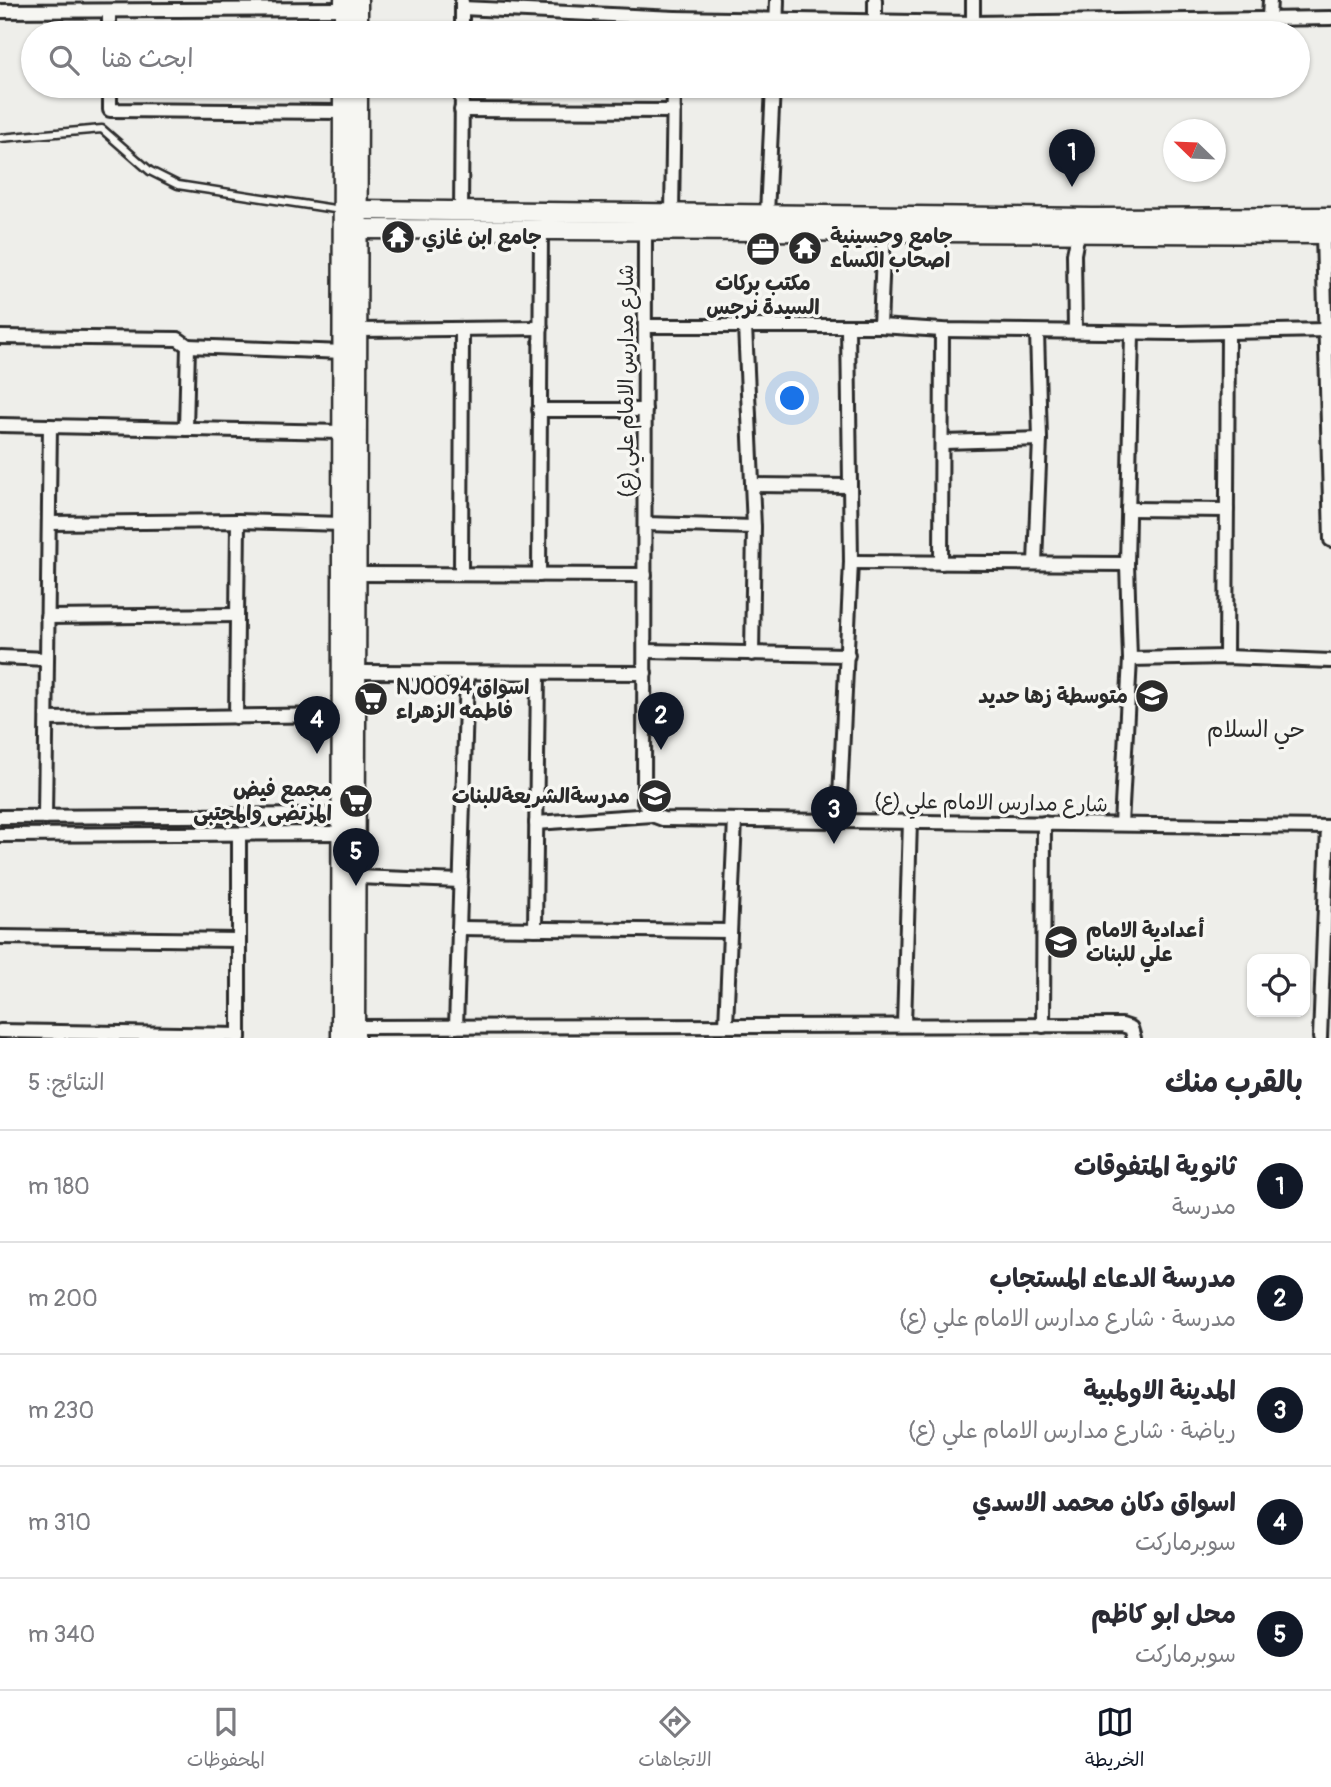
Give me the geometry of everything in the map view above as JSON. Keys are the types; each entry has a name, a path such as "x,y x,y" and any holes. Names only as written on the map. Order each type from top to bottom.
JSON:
{"street":[{"path":"777,0 777,21"},
{"path":"875,0 875,20"},
{"path":"972,21 973,0"},
{"path":"1269,16 1270,0"},
{"path":"0,11 109,12 246,4 349,3"},
{"path":"346,21 349,3"},
{"path":"349,3 354,21"},
{"path":"462,4 675,18 907,21"},
{"path":"109,12 109,21"},
{"path":"1057,21 1269,16 1331,18"},
{"path":"110,98 110,110 343,112"},
{"path":"343,98 351,210 359,229 344,352 342,524 341,824 350,1034"},
{"path":"350,1034 357,877 359,330 352,303 351,210 357,98"},
{"path":"461,212 462,98"},
{"path":"672,213 674,98"},
{"path":"767,214 773,98"},
{"path":"461,110 674,111"},
{"path":"351,210 1331,217"},
{"path":"359,229 1327,234 1331,540"},
{"path":"539,575 541,229"},
{"name":"شارع مدارس الامام علي (ع)","path":"645,230 644,801 652,815 663,820 1329,827"},
{"path":"880,326 884,231"},
{"path":"1075,331 1074,254 1078,233"},
{"path":"645,326 880,326 1037,332 1228,333 1327,330"},
{"path":"745,326 754,527 752,654"},
{"path":"839,820 851,562 848,327"},
{"path":"359,330 541,328"},
{"path":"461,330 461,574"},
{"path":"941,563 944,442 942,330"},
{"path":"1035,563 1040,439 1037,332"},
{"path":"1121,824 1130,659 1127,564 1132,332"},
{"path":"1226,657 1228,333"},
{"path":"0,337 178,339 188,346 344,352"},
{"path":"186,429 188,346"},
{"path":"539,410 645,410"},
{"path":"0,425 344,432"},
{"path":"45,817 50,426"},
{"path":"944,442 1040,439"},
{"path":"752,485 850,486"},
{"path":"1128,509 1227,510"},
{"path":"49,523 238,521 342,524"},
{"path":"236,717 238,521"},
{"path":"645,524 754,527"},
{"path":"851,562 1127,564"},
{"path":"357,574 645,575"},
{"path":"47,617 237,615"},
{"path":"645,651 848,655"},
{"path":"0,657 47,659"},
{"path":"1130,659 1226,657 1331,661"},
{"path":"358,672 645,673"},
{"path":"456,1027 467,673"},
{"path":"536,929 538,673"},
{"path":"47,719 343,715"},
{"path":"536,824 652,815"},
{"path":"0,817 341,824"},
{"path":"726,1025 735,820"},
{"path":"904,1025 910,821"},
{"path":"1043,1026 1044,823"},
{"path":"0,835 239,836 341,824"},
{"path":"1320,1038 1326,1020 1329,827"},
{"path":"0,1031 239,1036 239,836"},
{"path":"357,877 461,881"},
{"path":"458,928 730,931"},
{"path":"0,937 239,940"},
{"path":"350,1034 456,1027 618,1032 726,1025 859,1031 904,1025 1122,1025 1131,1028 1134,1038"}],"lane":[{"path":"0,138 102,130 150,171 178,185 351,210"}],"place":[{"name":"ثانوية المتفوقات","path":"1072,187"},
{"name":"جامع ابن غازي","path":"398,237"},
{"name":"جامع وحسينية اصحاب الكساء","path":"805,248"},
{"name":"مكتب بركات السيدة نرجس","path":"763,249"},
{"name":"متوسطة زها حديد","path":"1152,696"},
{"name":"NJ0094 اسواق فاطمه الزهراء","path":"371,699"},
{"name":"مدرسة الدعاء المستجاب","path":"661,750"},
{"name":"اسواق دكان محمد الاسدي","path":"317,754"},
{"name":"مدرسةالشريعةللبنات","path":"655,796"},
{"name":"مجمع فيض المرتضى والمجتبى","path":"356,801"},
{"name":"المدينة الاولمبية","path":"834,844"},
{"name":"محل ابو كاظم","path":"356,886"},
{"name":"أعدادية الامام علي للبنات","path":"1061,942"}],"district":[{"name":"حي السلام","path":"1256,729"}]}
